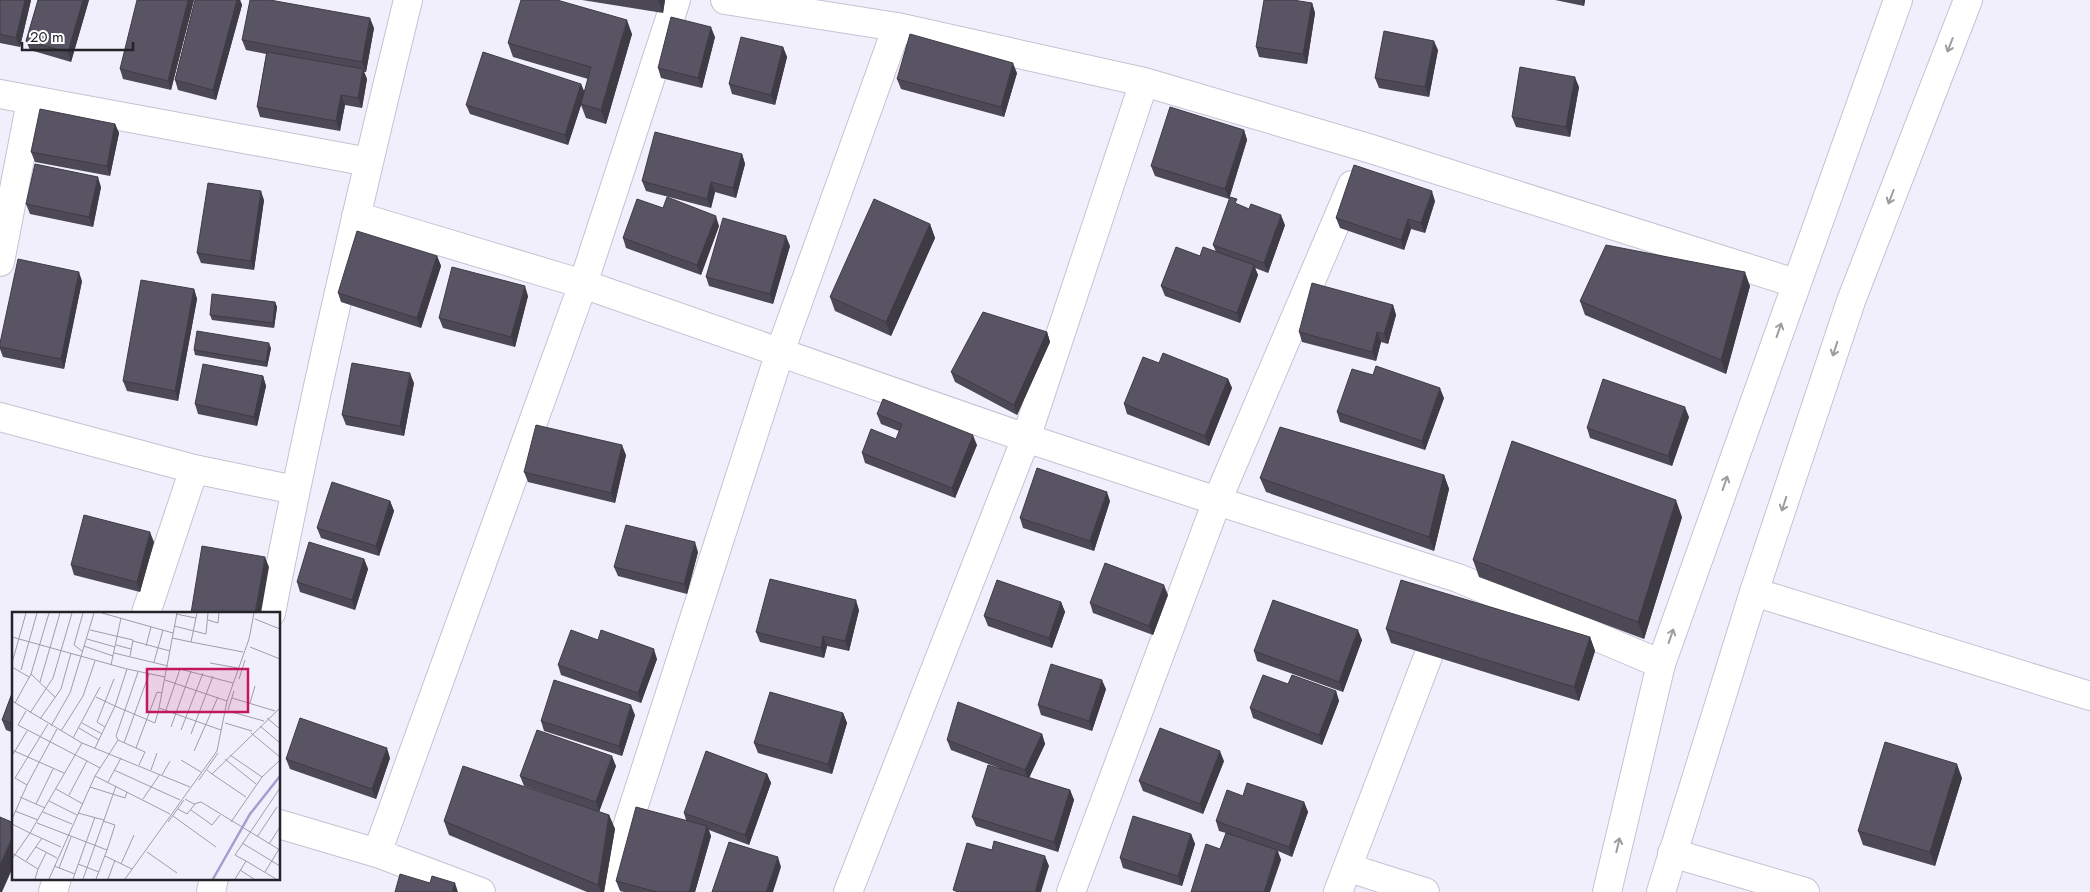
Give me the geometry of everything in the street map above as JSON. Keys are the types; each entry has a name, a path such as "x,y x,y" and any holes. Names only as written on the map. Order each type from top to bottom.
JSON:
{"main road":[{"path":"271,612 295,490 356,216 408,0"},
{"path":"377,853 583,284 676,0"},
{"path":"725,0 897,27 1144,82 1368,148 1795,283"},
{"path":"1607,892 1661,664 1795,283 1898,0"},
{"path":"1660,892 1754,592 1851,301 1968,0"},
{"path":"606,892 780,352 897,27"},
{"path":"848,892 1026,438 1144,82"},
{"path":"0,94 369,162"},
{"path":"0,262 31,101"},
{"path":"1071,892 1217,501 1368,148"},
{"path":"356,216 583,284 1026,438 1458,578 1661,664"},
{"path":"0,417 194,469 295,490"},
{"path":"146,612 194,469"},
{"path":"1425,892 1344,880 1458,578"},
{"path":"1754,592 2090,696"},
{"path":"280,824 377,853 481,892"},
{"path":"1672,853 1805,892"}],"building":[{"path":"0,0 25,0 16,38 0,34"},
{"path":"38,0 83,0 68,52 26,41"},
{"path":"137,0 188,0 168,81 120,69"},
{"path":"195,0 237,0 213,90 175,80"},
{"path":"250,0 270,0 370,18 362,62 242,40"},
{"path":"521,0 557,0 627,20 601,110 581,104 591,67 508,43"},
{"path":"1264,0 1293,0 1312,3 1303,54 1256,47"},
{"path":"671,17 711,27 698,78 658,68"},
{"path":"1384,31 1434,41 1425,87 1375,78"},
{"path":"910,34 1013,63 1001,107 897,79"},
{"path":"741,37 783,47 771,95 729,84"},
{"path":"267,52 363,69 358,98 341,95 336,121 257,107"},
{"path":"483,52 581,84 565,135 466,105"},
{"path":"1520,67 1575,77 1566,127 1512,117"},
{"path":"1170,107 1244,130 1225,189 1151,166"},
{"path":"40,109 115,124 107,166 31,152"},
{"path":"655,132 742,154 733,188 711,182 707,199 642,181"},
{"path":"35,164 98,177 89,217 26,204"},
{"path":"1354,165 1432,191 1421,223 1408,219 1401,240 1336,218"},
{"path":"208,183 261,191 251,261 197,253"},
{"path":"667,197 716,216 697,265 623,238 637,199 663,208"},
{"path":"1230,197 1237,199 1235,203 1249,209 1251,204 1281,215 1264,263 1213,245"},
{"path":"874,199 930,224 886,322 830,297"},
{"path":"723,218 786,236 770,294 706,277"},
{"path":"357,231 437,256 417,318 338,293"},
{"path":"1606,245 1745,272 1721,360 1580,301"},
{"path":"1176,247 1200,256 1203,247 1254,265 1237,313 1161,286"},
{"path":"18,259 79,272 61,359 0,347"},
{"path":"452,267 525,286 511,337 439,318"},
{"path":"141,280 194,289 175,391 123,381"},
{"path":"1312,283 1393,305 1384,334 1377,332 1372,352 1299,332"},
{"path":"212,294 275,302 273,323 210,315"},
{"path":"983,312 1047,332 1014,405 951,372"},
{"path":"197,331 269,343 266,362 194,350"},
{"path":"1163,353 1228,379 1205,436 1124,404 1143,357 1159,363"},
{"path":"352,363 410,373 400,426 342,415"},
{"path":"203,364 263,376 254,417 195,404"},
{"path":"1376,366 1440,388 1422,441 1337,412 1352,369 1373,375"},
{"path":"1603,379 1685,407 1668,456 1587,428"},
{"path":"883,399 973,435 952,488 862,453 871,429 896,439 902,424 877,414"},
{"path":"536,425 622,445 611,493 524,472"},
{"path":"1280,427 1444,475 1429,537 1260,478"},
{"path":"1512,441 1676,500 1638,622 1473,560"},
{"path":"1037,468 1107,492 1090,541 1020,518"},
{"path":"332,482 390,501 376,546 317,528"},
{"path":"84,515 150,532 137,582 71,565"},
{"path":"626,525 695,542 684,584 614,567"},
{"path":"309,542 364,559 352,600 297,582"},
{"path":"202,546 265,557 255,612 191,612"},
{"path":"1105,563 1164,585 1149,626 1090,603"},
{"path":"770,579 856,600 845,641 823,636 821,648 756,632"},
{"path":"997,580 1061,602 1049,638 984,616"},
{"path":"1401,580 1590,637 1574,687 1386,629"},
{"path":"1273,600 1358,630 1339,682 1254,651"},
{"path":"571,630 598,640 601,630 654,649 638,693 558,665"},
{"path":"1051,664 1102,680 1089,721 1038,705"},
{"path":"1263,675 1288,684 1292,675 1336,691 1319,735 1250,708"},
{"path":"554,680 631,705 619,746 541,721"},
{"path":"770,692 843,713 828,764 754,743"},
{"path":"12,693 12,723 2,720"},
{"path":"958,702 1042,734 1025,770 947,740"},
{"path":"300,718 387,748 372,789 286,759"},
{"path":"1160,728 1220,751 1200,804 1139,781"},
{"path":"537,730 612,756 596,802 520,776"},
{"path":"1885,742 1957,764 1930,852 1858,831"},
{"path":"706,751 767,774 745,835 684,813"},
{"path":"988,765 1070,790 1054,842 972,817"},
{"path":"463,766 609,815 598,885 444,821"},
{"path":"1247,783 1304,802 1289,847 1216,821 1227,790 1243,796"},
{"path":"636,807 707,826 689,892 657,892 616,881"},
{"path":"1133,816 1191,834 1178,876 1120,858"},
{"path":"0,817 12,822 12,838 0,865"},
{"path":"1226,833 1277,850 1264,892 1191,892 1206,844 1220,849"},
{"path":"994,841 1045,856 1035,892 958,892 953,890 967,843 992,850"},
{"path":"729,842 778,857 766,892 712,892"},
{"path":"400,874 430,883 432,876 455,883 452,892 395,892"}]}
